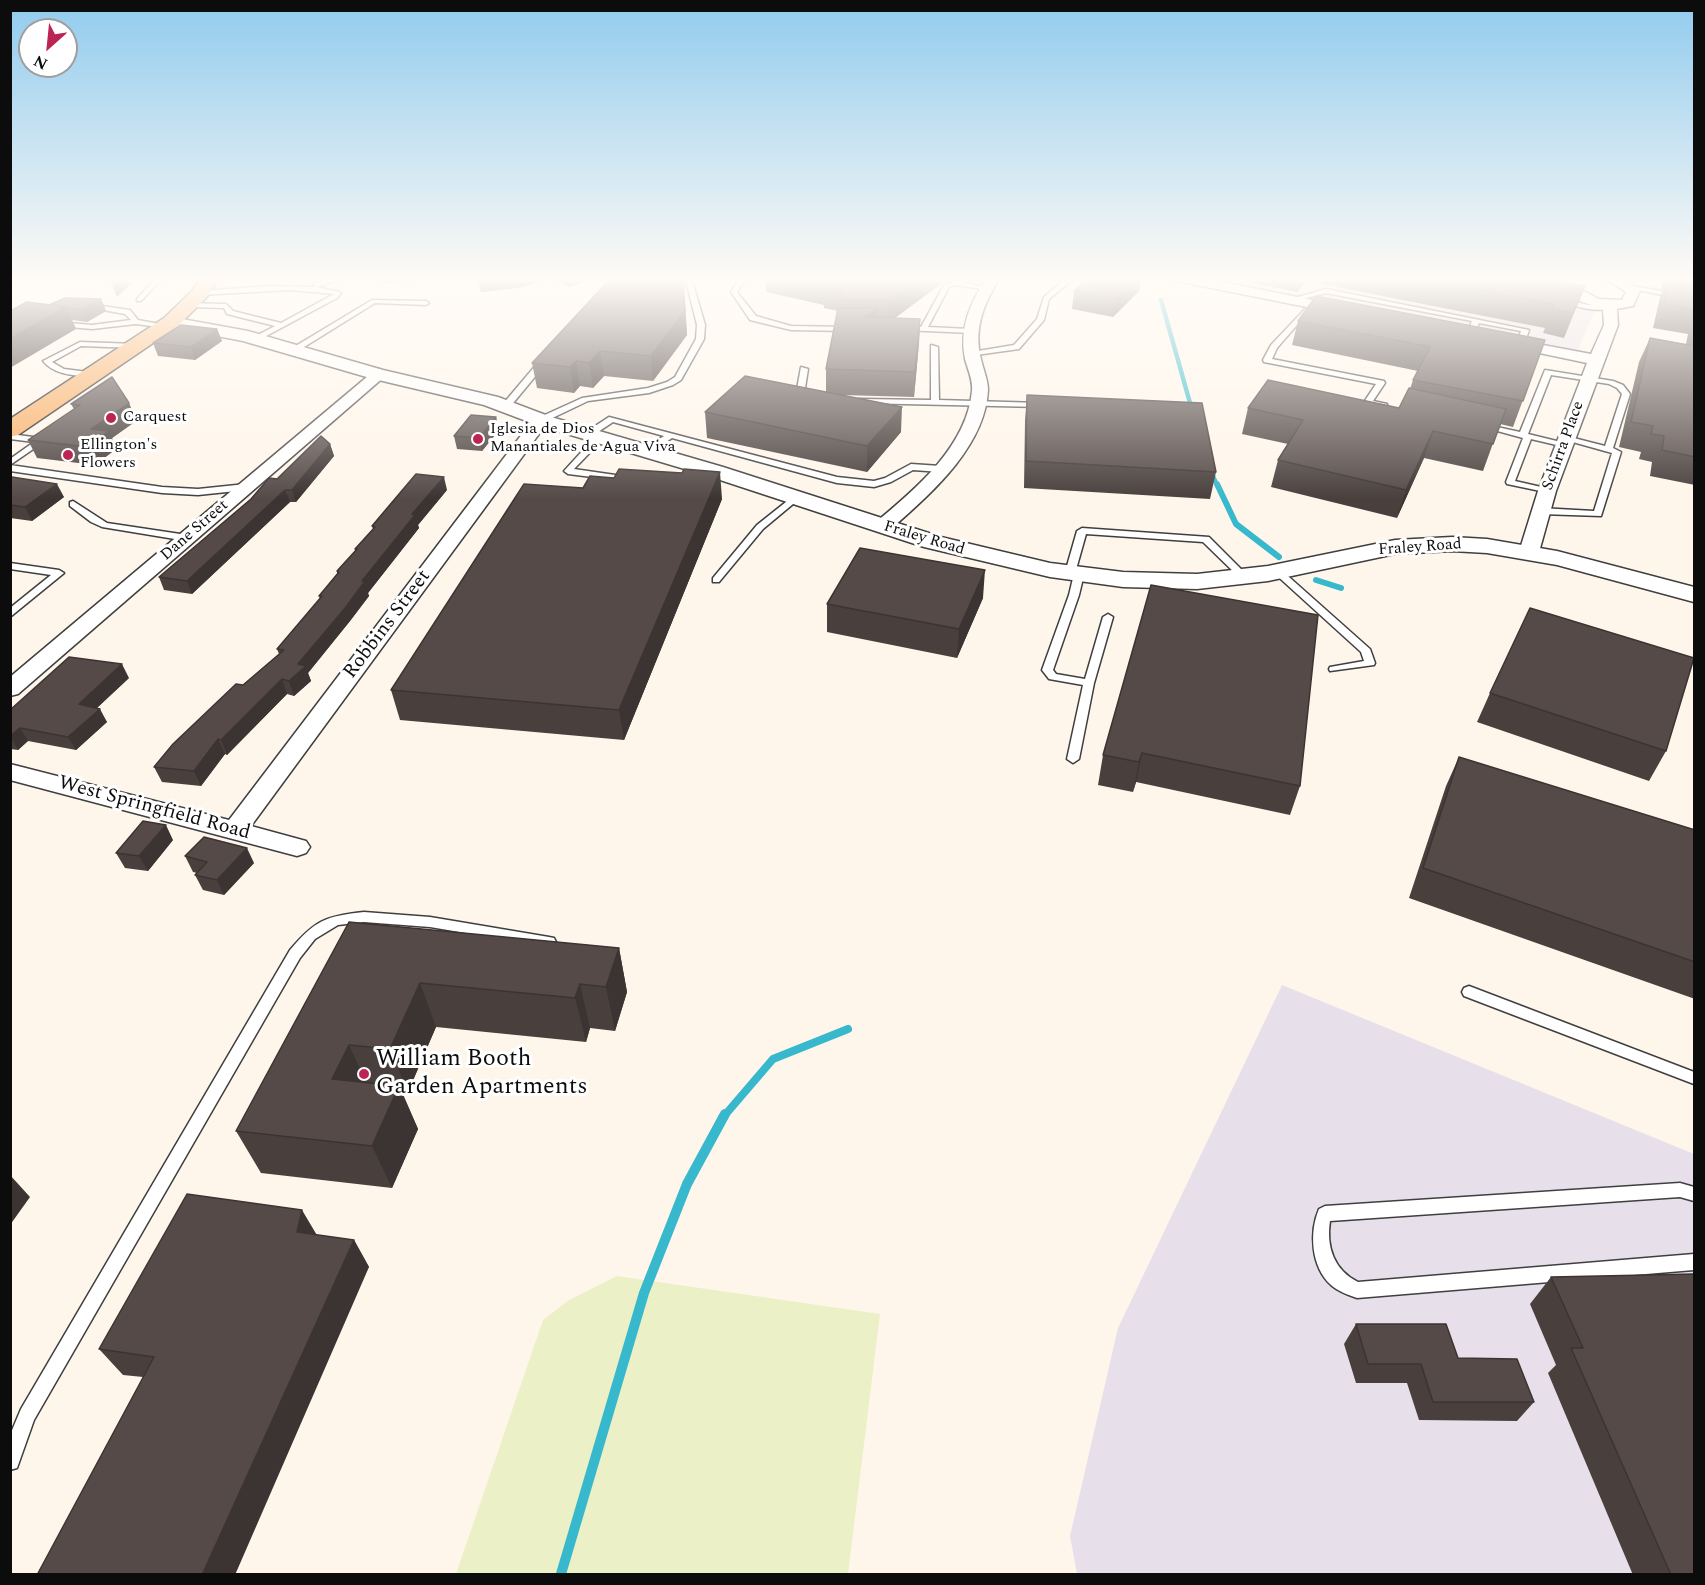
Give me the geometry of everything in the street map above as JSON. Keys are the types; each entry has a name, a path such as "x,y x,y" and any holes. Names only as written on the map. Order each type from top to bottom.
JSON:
{"main road":[{"path":"14,427 128,351"}],"street":[{"name":"Fraley Road","path":"296,351 506,406 541,420 648,450 973,554 1074,574 1119,579 1186,581 1244,577 1360,552 1417,544 1482,545 1529,552 1695,595"},
{"path":"883,526 904,509 941,469 975,418 980,389 972,351"},
{"path":"1550,351 1596,360"},
{"name":"Schirra Place","path":"1529,552 1547,491 1600,351"},
{"name":"Dane Street","path":"10,689 379,374"},
{"name":"Robbins Street","path":"235,830 541,420"},
{"name":"West Springfield Road","path":"10,772 297,847"}],"lane":[{"path":"67,351 47,362 54,369 93,375"},
{"path":"541,420 564,407 592,398 645,391 674,382 693,351"},
{"path":"934,351 935,402"},
{"path":"972,354 991,351"},
{"path":"1272,351 1267,360 1381,384 1368,402 1390,407"},
{"path":"506,406 551,353"},
{"path":"804,369 801,389 803,393 822,399"},
{"path":"1547,491 1510,482 1548,372 1620,385 1624,389 1626,394 1608,450"},
{"path":"854,401 1049,405"},
{"path":"634,480 568,471 595,435 612,419 669,436 860,484 874,484 888,480 911,466 941,469"},
{"path":"1479,426 1617,452 1598,514 1540,511"},
{"path":"10,463 41,441 14,427"},
{"path":"648,450 669,436"},
{"path":"10,468 162,490 198,492 246,488"},
{"path":"716,580 760,527 796,497"},
{"path":"74,504 94,520 105,525 187,538"},
{"path":"1089,683 1053,677 1047,670 1074,595 1074,574 1082,531 1206,539 1244,577"},
{"path":"10,566 59,573 10,614"},
{"path":"1277,571 1366,651 1370,663 1334,669"},
{"path":"1073,759 1089,683 1108,617"},
{"path":"10,1461 27,1415 295,954 310,935 335,920 364,917 430,922 568,945"},
{"path":"1469,992 1695,1078"},
{"path":"1695,1194 1680,1190 1325,1214 1319,1224 1319,1237 1332,1274 1342,1283 1357,1290 1695,1262"}],"shaded area":[{"path":"1282,985 1694,1154 1694,1574 1077,1574 1070,1536 1118,1328"}],"green space":[{"path":"617,1276 880,1314 848,1574 456,1574 543,1320 569,1300"}],"building":[{"path":"543,351 655,351 651,356 600,351 589,363 576,361 570,367 532,363"},
{"path":"830,351 917,351 915,372 826,369"},
{"path":"1428,351 1541,351 1523,401 1413,380"},
{"path":"1647,351 1695,351 1695,457 1662,450 1664,436 1651,434 1653,426 1631,422"},
{"path":"745,376 902,407 867,446 705,412"},
{"path":"112,377 129,403 91,429 109,431 87,447 28,440 80,405 71,404"},
{"path":"1268,380 1399,408 1409,388 1506,409 1493,444 1433,431 1406,490 1278,460 1303,420 1248,408"},
{"path":"1027,395 1202,403 1216,472 1026,461"},
{"path":"471,415 496,417 479,438 454,436"},
{"path":"321,436 330,444 292,490 285,490 187,581 159,577 251,499 269,478 277,479"},
{"path":"619,469 682,473 684,469 720,472 619,710 391,690 524,484 583,488 590,476 614,478"},
{"path":"416,474 444,477 412,514 415,515 362,581 365,581 346,607 298,664 306,666 289,681 282,679 221,740 218,739 194,771 154,767 173,744 236,684 243,685 284,650 277,649 322,596 319,596 339,572 337,571"},
{"path":"10,478 57,484 25,507 10,505"},
{"path":"860,548 985,570 959,629 827,604"},
{"path":"1151,585 1318,615 1300,786 1142,753 1139,762 1103,755"},
{"path":"1530,608 1694,658 1666,751 1490,693"},
{"path":"69,657 122,664 79,704 100,709 68,737 20,728 10,736 10,710"},
{"path":"1459,757 1695,830 1695,962 1423,868"},
{"path":"143,821 166,825 139,856 116,853"},
{"path":"204,837 247,848 217,880 195,875 207,862 185,856"},
{"path":"349,922 619,948 606,987 580,984 575,998 420,983 390,1049 349,1045 332,1079 399,1086 372,1146 236,1131"},
{"path":"187,1194 302,1210 297,1232 354,1240 202,1575 37,1575 154,1357 99,1349"},
{"path":"1695,1274 1695,1575 1671,1575 1571,1348 1583,1348 1551,1277"},
{"path":"1356,1324 1446,1324 1458,1358 1517,1359 1534,1402 1433,1402 1421,1364 1368,1364"}],"waterway":[{"path":"1175,351 1192,410"},
{"path":"1211,472 1217,485"},
{"path":"1217,484 1236,524 1279,557"},
{"path":"1316,580 1341,588"},
{"path":"725,1115 773,1059 848,1029"},
{"path":"561,1574 644,1293 687,1184 725,1114"}],"place":[{"name":"Carquest","path":"111,418"},
{"name":"Iglesia de Dios Manantiales de Agua Viva","path":"478,439"},
{"name":"Ellington's Flowers","path":"68,455"},
{"name":"William Booth Garden Apartments","path":"364,1074"}]}
